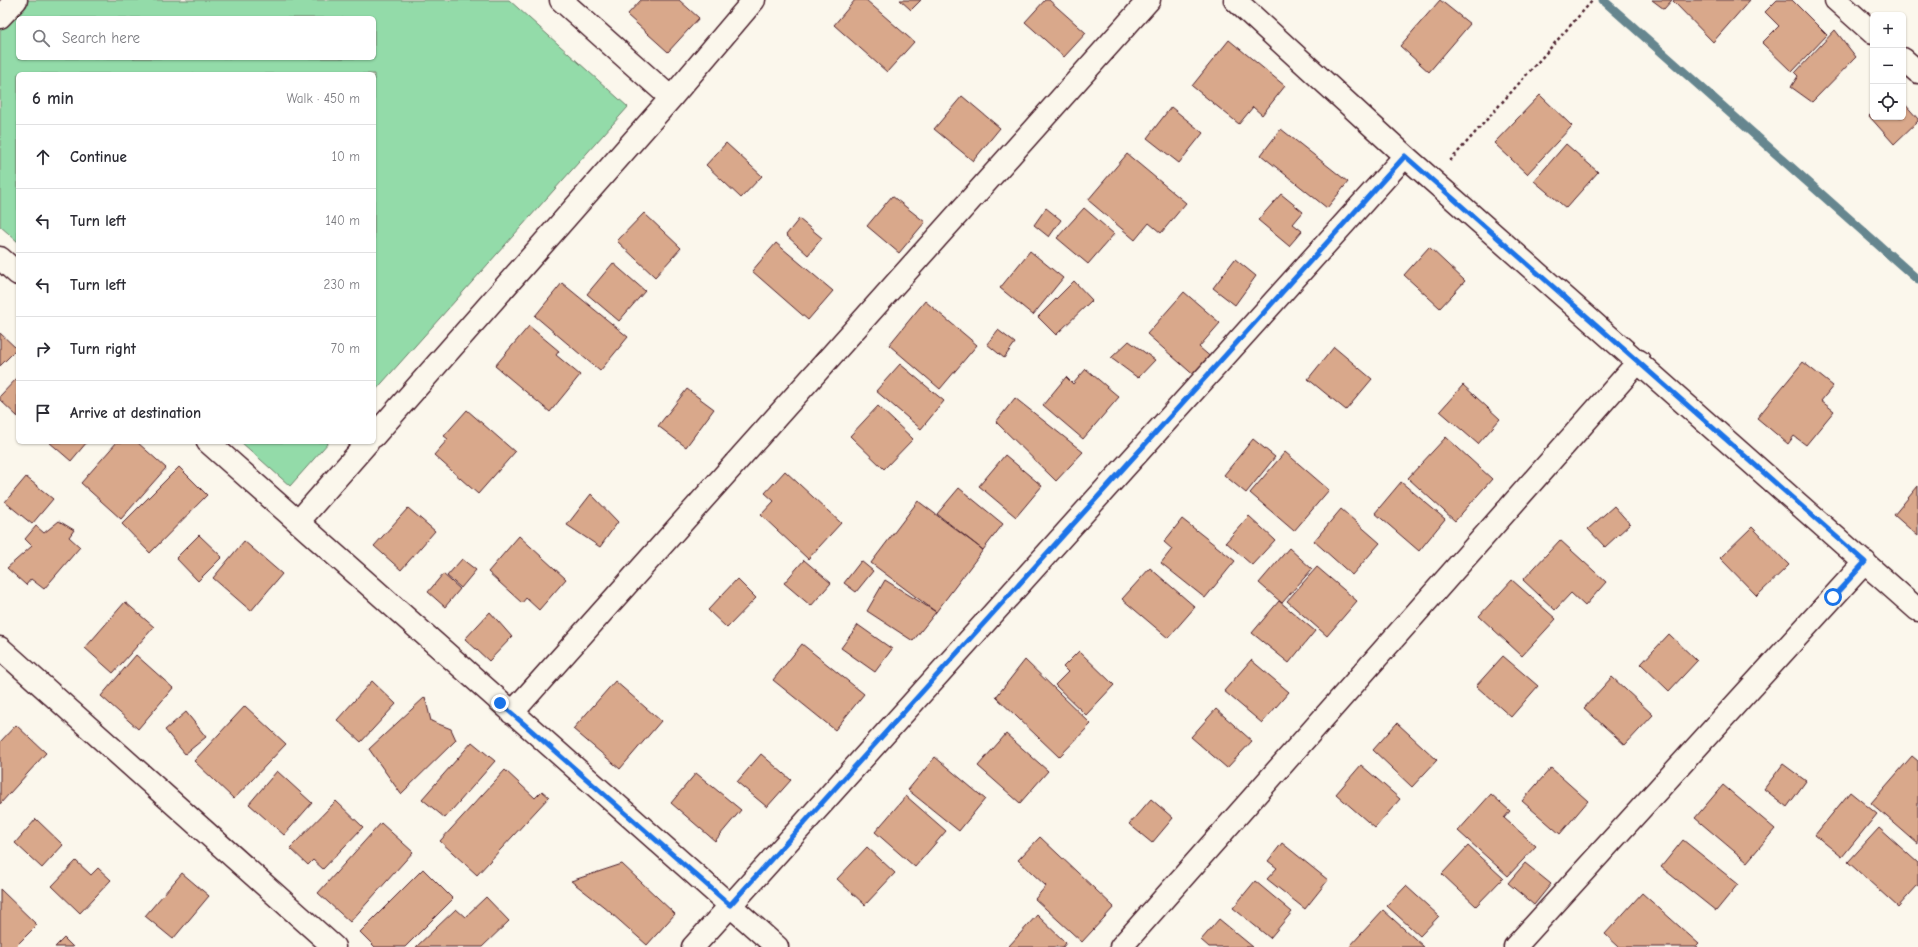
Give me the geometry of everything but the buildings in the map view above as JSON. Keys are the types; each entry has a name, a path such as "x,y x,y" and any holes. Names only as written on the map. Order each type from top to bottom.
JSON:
{"street":[{"path":"0,17 16,0"},
{"path":"561,0 671,98"},
{"path":"376,434 671,98 754,0"},
{"path":"512,713 1149,0"},
{"path":"1235,0 1405,156 1639,361 1918,610"},
{"path":"1836,0 1870,30"},
{"path":"1906,62 1918,72"},
{"path":"693,947 1405,156"},
{"path":"0,258 16,272"},
{"path":"1121,947 1639,361"},
{"path":"210,444 777,947"},
{"path":"298,522 366,444"},
{"path":"1515,947 1865,562"},
{"path":"0,648 334,947"}],"path":[{"path":"1432,180 1593,0"}],"green space":[{"path":"14,0 509,0 628,107 376,390 376,72 16,72 16,240 0,226 0,16"},
{"path":"243,444 327,444 290,486"}],"waterway":[{"path":"1603,0 1918,280"}],"route":[{"path":"500,703 730,905 1405,156 1865,562 1833,597"}]}
